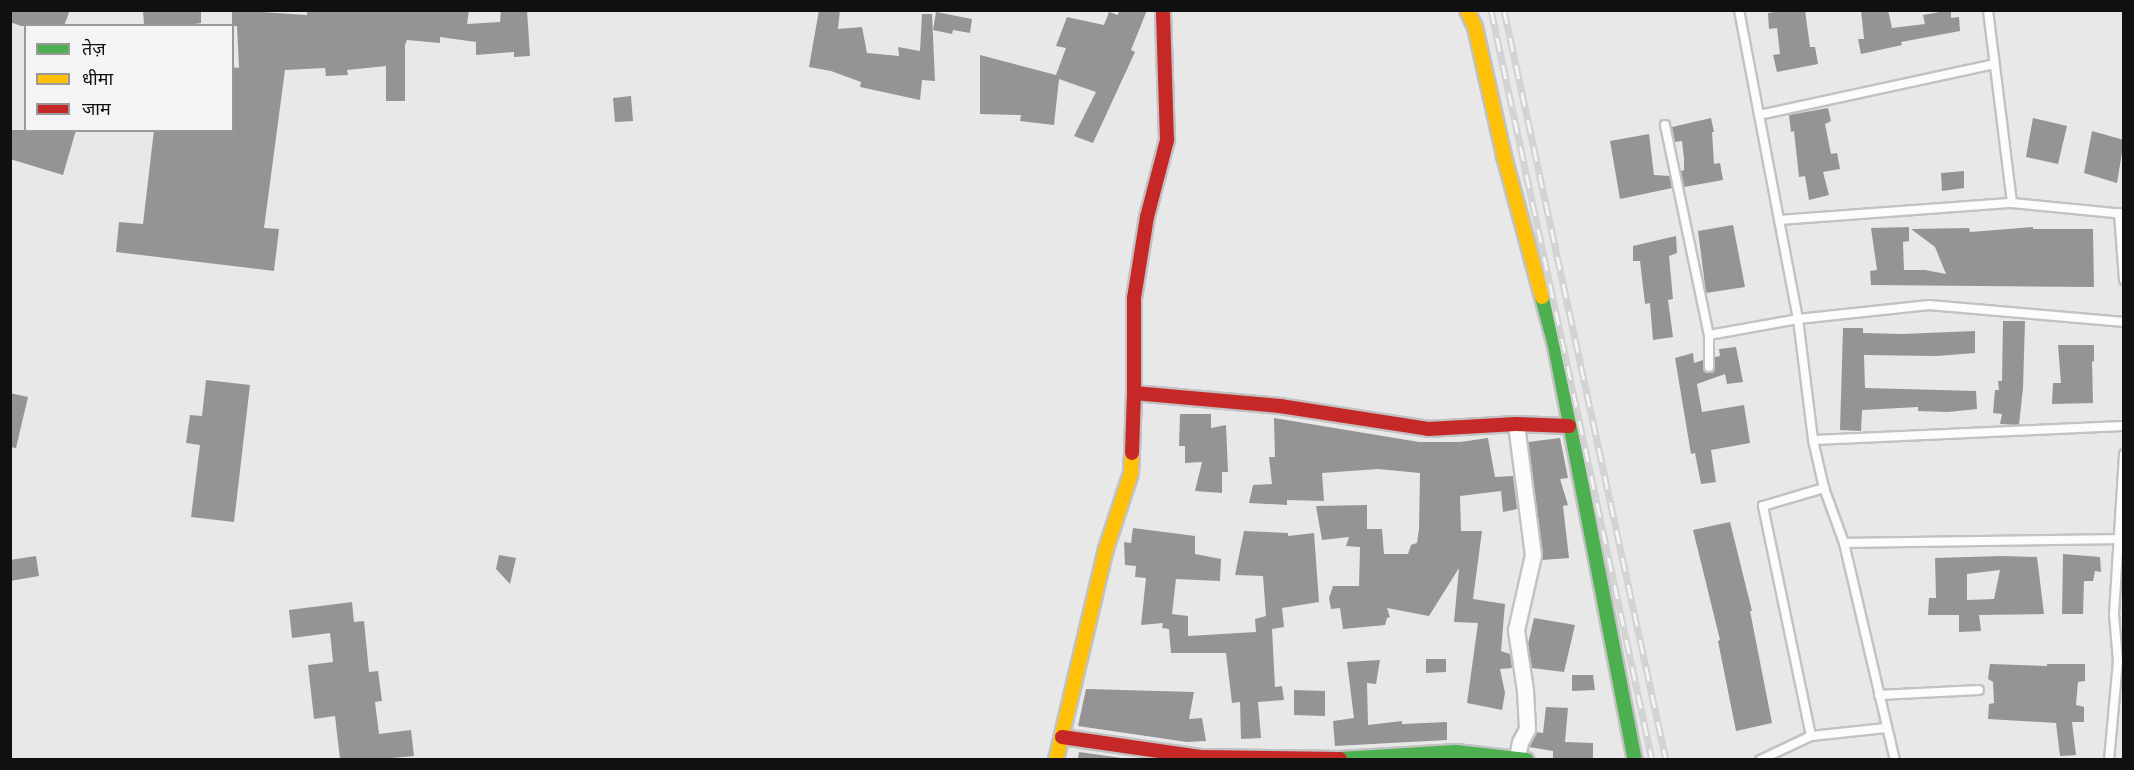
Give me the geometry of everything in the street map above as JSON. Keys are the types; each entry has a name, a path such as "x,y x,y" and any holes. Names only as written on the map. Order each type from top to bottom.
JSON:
{"street":[{"path":"1056,759 1067,705 1084,652 1106,549 1131,473 1134,298 1147,217 1167,140 1163,10"},
{"path":"1467,10 1474,27 1504,156 1555,346 1635,759"},
{"path":"1134,393 1280,406 1428,429 1516,424 1569,426"},
{"path":"1062,737 1201,757 1341,759 1456,752 1522,759 1520,742 1527,729 1525,690 1516,630 1533,555 1516,424"}],"lane":[{"path":"1739,10 1798,319 1813,440 1824,488 1844,543 1895,759"},
{"path":"1988,10 2012,202"},
{"path":"1759,115 1994,64"},
{"path":"1665,125 1709,335 1709,368"},
{"path":"1779,220 2012,202 2121,213 2124,280"},
{"path":"1709,335 1798,319 1929,305 2124,322"},
{"path":"1813,440 2124,426"},
{"path":"2109,759 2121,661 2114,614 2124,454"},
{"path":"1811,736 1763,506 1824,488"},
{"path":"1844,543 2119,539"},
{"path":"1879,695 1979,690"},
{"path":"1760,759 1811,736 1886,728"}],"building":[{"path":"10,10 70,10 65,24 24,24 21,26 10,22"},
{"path":"143,10 201,10 201,23 144,24"},
{"path":"232,10 307,15 307,10 469,10 467,24 500,22 501,10 527,10 530,56 514,57 514,52 476,55 476,42 440,37 440,43 407,40 405,45 405,101 386,101 386,66 347,70 348,75 326,76 325,68 285,70 264,228 279,229 274,271 116,252 119,222 143,224 154,132 234,132 234,67 239,68 237,26 232,24"},
{"path":"819,10 840,10 838,29 862,27 867,53 899,56 898,47 920,51 922,14 932,14 935,81 922,80 920,100 860,87 861,82 831,71 809,67"},
{"path":"1119,10 1147,10 1131,50 1135,52 1093,143 1074,136 1096,92 1059,79 1054,125 1020,121 1021,115 980,114 980,55 1056,75 1066,48 1056,46 1067,17 1104,25 1109,12 1118,15"},
{"path":"1805,10 1810,47 1815,47 1818,64 1777,72 1773,55 1780,54 1777,28 1769,29 1768,13"},
{"path":"1861,10 1888,10 1892,28 1925,24 1923,15 1951,10 1951,18 1959,17 1960,31 1901,42 1902,45 1861,54 1858,39 1864,39"},
{"path":"936,12 972,19 970,33 953,30 952,34 933,30"},
{"path":"631,96 633,121 615,122 613,98"},
{"path":"1828,108 1831,121 1825,124 1831,154 1837,153 1840,169 1823,172 1829,195 1809,200 1805,176 1799,177 1794,131 1791,132 1789,115"},
{"path":"1711,118 1714,132 1712,132 1714,164 1720,163 1723,180 1684,187 1681,171 1684,170 1682,141 1675,142 1672,127"},
{"path":"2033,118 2067,126 2058,164 2026,157"},
{"path":"10,130 75,132 63,175 10,159"},
{"path":"2092,131 2124,140 2117,183 2084,173"},
{"path":"1649,134 1654,175 1670,176 1672,188 1620,199 1610,141"},
{"path":"1964,171 1964,188 1942,191 1941,173"},
{"path":"1733,225 1745,287 1706,293 1698,231"},
{"path":"1909,227 1909,241 1903,242 1904,270 1925,270 1946,274 1935,247 1911,229 1969,228 1970,232 2033,227 2033,229 2093,229 2094,287 1871,285 1870,271 1877,270 1871,228"},
{"path":"1676,236 1677,253 1669,256 1673,299 1668,300 1673,337 1653,340 1650,303 1645,304 1640,261 1633,261 1633,246"},
{"path":"2003,321 2025,321 2023,388 2019,425 2000,424 2002,414 1993,413 1995,390 1999,390 1998,381 2002,381"},
{"path":"1843,328 1863,328 1863,333 1902,334 1975,331 1975,353 1937,356 1864,355 1865,388 1976,391 1977,409 1948,412 1918,411 1918,407 1862,410 1861,431 1840,430"},
{"path":"2058,345 2094,345 2093,403 2052,404 2053,383 2061,383"},
{"path":"1736,347 1743,382 1727,384 1725,374 1697,384 1702,412 1744,405 1750,443 1711,450 1716,482 1701,484 1695,453 1691,454 1675,358 1693,353 1694,363 1703,360 1704,369 1710,373 1714,369 1715,357 1720,356 1719,349"},
{"path":"206,380 250,385 234,522 191,517 200,445 186,443 190,415 202,416"},
{"path":"10,393 28,397 16,448 10,447"},
{"path":"1180,414 1211,414 1211,428 1226,425 1228,472 1222,472 1222,493 1195,491 1202,462 1185,463 1185,446 1179,446"},
{"path":"1274,418 1419,442 1460,442 1488,438 1495,477 1513,476 1517,509 1503,512 1501,491 1460,496 1461,531 1482,531 1473,599 1505,604 1501,651 1510,654 1512,668 1500,669 1505,693 1502,710 1467,703 1478,623 1454,622 1459,568 1429,616 1387,608 1390,617 1387,618 1385,625 1343,629 1340,608 1331,609 1329,598 1333,586 1359,586 1360,547 1346,546 1349,537 1322,540 1316,506 1367,505 1367,529 1382,529 1384,554 1408,554 1411,545 1417,543 1420,473 1378,469 1322,473 1324,501 1287,500 1287,505 1249,503 1253,485 1272,484 1269,457 1275,457"},
{"path":"1560,438 1568,478 1560,479 1568,505 1563,506 1569,558 1542,560 1528,442"},
{"path":"1730,522 1752,611 1750,611 1772,723 1736,731 1718,641 1720,640 1693,530"},
{"path":"1133,528 1195,536 1195,554 1221,559 1220,581 1176,579 1172,614 1188,616 1188,636 1256,632 1255,619 1266,616 1263,576 1235,575 1244,531 1288,533 1288,536 1314,533 1319,602 1282,608 1284,627 1272,629 1275,687 1282,686 1284,700 1258,702 1261,738 1241,739 1240,702 1232,703 1226,653 1171,653 1169,629 1162,628 1163,623 1141,625 1146,578 1135,577 1136,566 1125,565 1124,542 1131,543"},
{"path":"2063,554 2100,557 2101,572 2095,571 2093,581 2084,581 2083,614 2062,614"},
{"path":"499,555 516,558 510,584 496,569"},
{"path":"36,556 39,576 10,581 10,560"},
{"path":"2037,557 2044,614 1979,615 1981,631 1959,632 1959,615 1928,615 1929,598 1936,598 1935,558","holes":["2000,570 1994,599 1967,600 1967,574"]},
{"path":"352,602 354,622 364,621 369,672 378,671 382,701 375,702 379,734 411,730 414,756 340,759 335,716 314,719 308,665 333,662 330,633 292,638 289,610"},
{"path":"1534,618 1575,625 1564,672 1532,668 1528,644"},
{"path":"1426,659 1446,659 1446,672 1426,673"},
{"path":"1380,660 1376,684 1367,683 1368,725 1402,721 1402,724 1447,722 1447,740 1335,746 1333,721 1354,718 1347,662"},
{"path":"1990,664 2047,666 2047,664 2085,664 2085,681 2078,682 2076,705 2084,707 2084,722 2072,722 2076,755 2060,756 2056,723 1988,719 1989,704 1994,703 1993,682 1988,679"},
{"path":"1572,675 1593,675 1595,690 1572,691"},
{"path":"1086,689 1194,692 1189,719 1202,718 1206,741 1187,742 1078,726"},
{"path":"1294,690 1325,691 1325,716 1294,715"},
{"path":"1546,707 1568,708 1565,742 1593,743 1593,759 1553,758 1553,751 1529,747 1536,732 1543,733"},
{"path":"1079,752 1129,759 1078,759"}],"railway":[{"path":"1491,10 1652,760"},
{"path":"1504,10 1666,760"}],"traffic: fast":[{"path":"1542,297 1555,346 1635,760"},
{"path":"1340,759 1456,752 1527,760"}],"traffic: slow":[{"path":"1467,10 1475,27 1504,156 1542,297"},
{"path":"1056,760 1106,549 1131,473 1132,453"}],"traffic: jam":[{"path":"1134,393 1134,298 1147,217 1167,140 1163,10"},
{"path":"1132,453 1134,393 1280,406 1428,429 1516,424 1569,426"},
{"path":"1062,737 1201,757 1340,759"}]}
